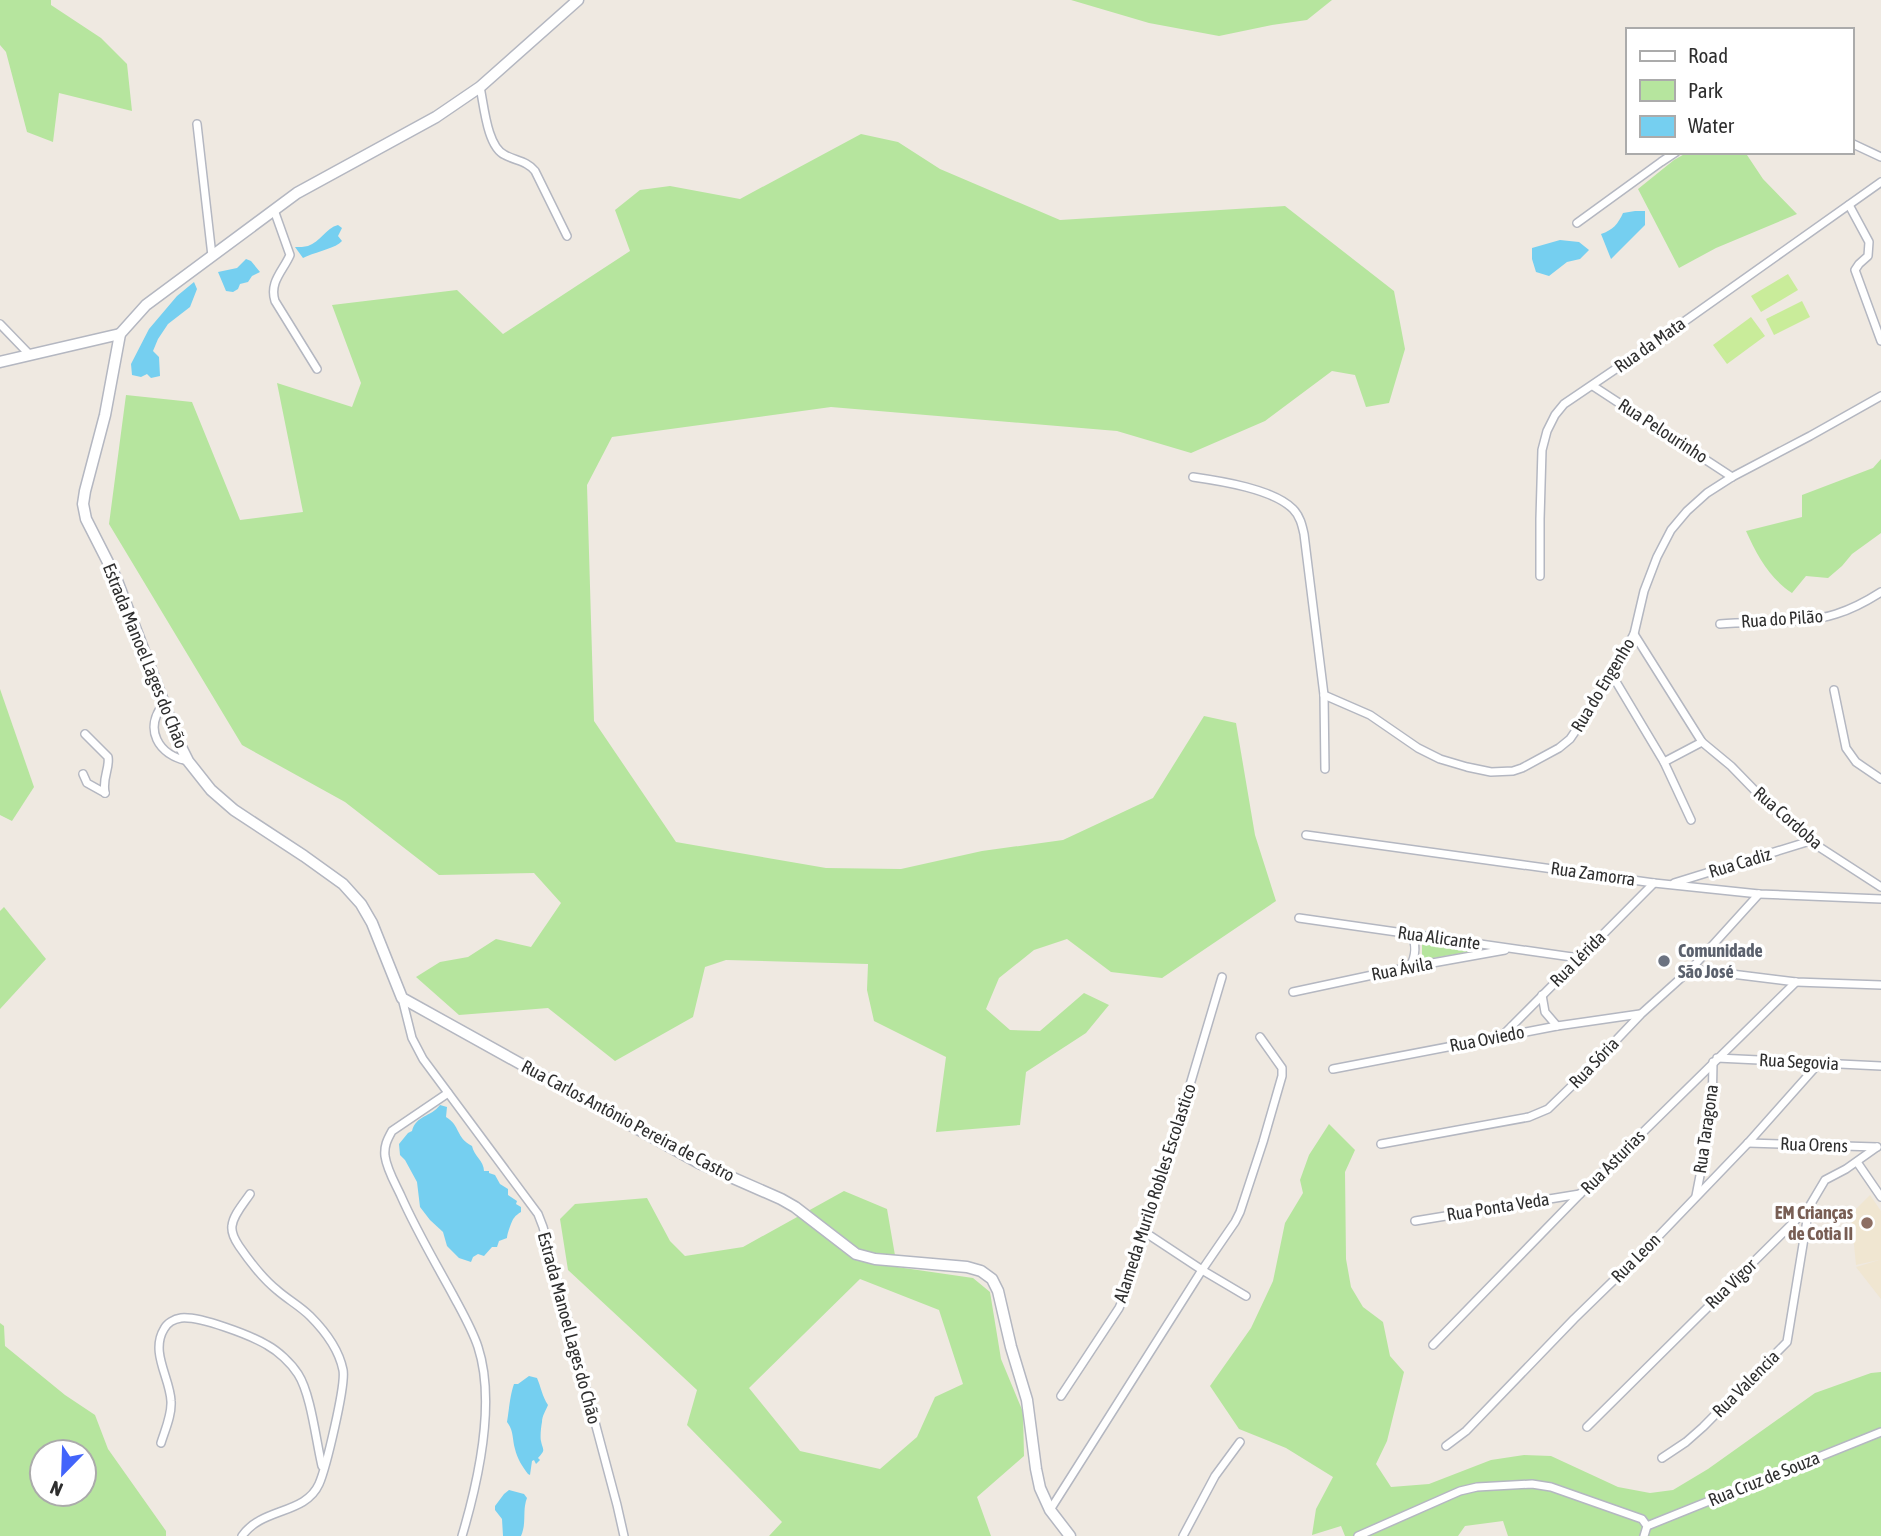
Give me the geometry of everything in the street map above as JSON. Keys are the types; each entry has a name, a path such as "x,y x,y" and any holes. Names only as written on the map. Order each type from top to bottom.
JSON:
{"street":[{"path":"0,362 120,334 146,305 297,193 436,117 480,87 578,0"},
{"path":"480,87 487,124 496,148 535,171 566,236"},
{"path":"197,124 212,256"},
{"path":"1853,144 1881,157"},
{"path":"1577,223 1673,154"},
{"name":"Rua da Mata","path":"1540,576 1542,450 1547,431 1564,404 1881,182"},
{"path":"1849,205 1869,242 1868,256 1855,270 1881,341"},
{"path":"274,210 290,255 273,284 272,292 317,369"},
{"path":"0,324 29,354"},
{"name":"Estrada Manoel Lages do Chão","path":"120,334 105,415 85,491 83,504 86,519 116,578 188,761 211,790 234,810 343,884 361,904 372,923 402,998 412,1038 423,1059 538,1214 624,1536"},
{"name":"Rua Pelourinho","path":"1593,386 1732,477"},
{"name":"Rua do Engenho","path":"1324,695 1370,715 1418,748 1440,759 1491,772 1522,768 1566,744 1612,675 1634,634 1644,591 1657,557 1671,530 1687,511 1732,477 1881,396"},
{"path":"1193,477 1258,490 1288,505 1295,510 1300,520 1324,695 1325,769"},
{"name":"Rua do Pilão","path":"1720,624 1834,615 1858,606 1881,592"},
{"name":"Rua Cordoba","path":"1634,634 1702,742 1811,841 1881,887"},
{"path":"1612,675 1664,762 1691,820"},
{"path":"1834,690 1846,748 1856,762 1881,779"},
{"path":"164,703 158,710 155,721 157,738 167,753 188,761"},
{"path":"83,774 87,783 105,793 104,779 108,757 85,734"},
{"path":"1664,762 1702,742"},
{"name":"Rua Zamorra","path":"1306,835 1654,883 1759,894 1881,899"},
{"name":"Rua Cadiz","path":"1670,884 1811,841"},
{"name":"Rua Lérida","path":"1502,1036 1654,883"},
{"name":"Rua Sória","path":"1381,1144 1529,1117 1548,1109 1641,1014 1690,969 1759,894"},
{"name":"Rua Alicante","path":"1299,918 1579,958"},
{"path":"1410,967 1415,951 1415,941 1411,934"},
{"name":"Rua Ávila","path":"1293,992 1513,949"},
{"path":"1690,969 1796,982 1881,985"},
{"name":"Alameda Murilo Robles Escolastico","path":"1061,1396 1119,1308 1146,1233 1222,977"},
{"name":"Rua Asturias","path":"1433,1345 1580,1194 1796,982"},
{"path":"1542,995 1545,1012 1557,1026"},
{"name":"Rua Carlos Antônio Pereira de Castro","path":"402,998 699,1163 782,1199 856,1254 875,1259 967,1267 981,1271 992,1279 998,1291 1027,1400 1040,1488 1050,1510 1070,1536"},
{"name":"Rua Oviedo","path":"1333,1069 1557,1026 1641,1014"},
{"path":"1050,1510 1240,1212 1282,1076 1282,1068 1260,1037"},
{"name":"Rua Segovia","path":"1715,1060 1881,1066"},
{"name":"Rua Taragona","path":"1696,1196 1712,1114 1715,1060"},
{"name":"Rua Leon","path":"1446,1446 1466,1431 1648,1246 1748,1143 1820,1062"},
{"path":"448,1093 392,1131 386,1141 384,1153 408,1211 466,1319 478,1347 484,1377 481,1458 474,1496 462,1536"},
{"name":"Rua Orens","path":"1748,1143 1879,1147"},
{"name":"Rua Vigor","path":"1587,1427 1810,1207 1825,1180 1879,1147"},
{"path":"1857,1162 1881,1197"},
{"path":"242,1536 254,1523 308,1499 318,1485 334,1429 344,1372 331,1340 310,1316 258,1272 236,1241 232,1233 234,1219 250,1194"},
{"name":"Rua Ponta Veda","path":"1415,1220 1580,1194"},
{"name":"Rua Valencia","path":"1661,1458 1703,1427 1787,1342 1810,1207"},
{"path":"1146,1233 1247,1296"},
{"path":"161,1443 172,1401 159,1353 159,1340 168,1323 179,1318 193,1319 268,1345 296,1371 305,1386 323,1470"},
{"name":"Rua Cruz de Souza","path":"1647,1526 1881,1432"},
{"path":"1182,1536 1215,1476 1240,1442"},
{"path":"1358,1536 1460,1491 1477,1487 1532,1484 1551,1487 1637,1517 1647,1526 1644,1536"}],"shaded area":[{"name":"EM Crianças de Cotia II","path":"1870,1195 1881,1211 1881,1299 1856,1267 1879,1260 1856,1265 1851,1214"}],"green space":[{"path":"0,0 51,0 51,5 101,38 127,64 132,111 59,93 53,142 27,132 6,52 0,45"},
{"path":"1071,0 1332,0 1307,20 1219,36 1149,23"},
{"path":"861,134 898,142 940,169 1060,220 1285,206 1394,291 1405,349 1389,403 1366,407 1355,375 1332,371 1265,421 1191,453 1117,431 831,407 612,437 587,485 594,721 676,842 826,868 901,869 982,851 1063,840 1153,798 1204,716 1236,723 1255,835 1276,901 1162,978 1111,972 1067,939 1034,950 999,978 986,1009 1010,1030 1040,1031 1084,993 1109,1005 1086,1033 1026,1072 1020,1125 936,1132 946,1057 874,1021 867,990 868,964 726,960 705,967 693,1017 615,1061 548,1008 459,1015 416,977 440,962 468,957 496,939 531,947 561,903 534,873 439,875 345,802 242,745 109,524 126,395 192,402 240,520 303,512 277,383 352,407 361,383 332,305 457,290 503,334 630,251 615,210 640,190 670,186 740,199"},
{"path":"1684,154 1746,154 1763,179 1797,214 1716,248 1679,268 1638,189"},
{"path":"1788,274 1798,290 1761,312 1751,296"},
{"path":"1802,301 1810,317 1774,335 1766,319"},
{"path":"1751,317 1765,336 1727,364 1713,345"},
{"path":"1881,459 1881,533 1852,554 1828,578 1806,576 1792,593 1770,573 1746,531 1802,517 1802,495 1873,468"},
{"path":"0,689 34,787 12,821 0,815"},
{"path":"4,907 46,959 0,1009 0,911"},
{"path":"1422,941 1484,949 1422,960"},
{"path":"1329,1124 1355,1150 1345,1172 1346,1259 1351,1287 1363,1307 1383,1322 1390,1356 1404,1372 1387,1441 1376,1464 1391,1487 1429,1484 1491,1460 1524,1455 1551,1456 1618,1487 1650,1493 1673,1490 1708,1469 1815,1393 1881,1372 1881,1536 1508,1536 1503,1521 1465,1526 1458,1536 1345,1536 1341,1526 1312,1535 1316,1509 1333,1477 1286,1448 1239,1429 1210,1386 1251,1328 1273,1281 1285,1223 1303,1193 1300,1180 1309,1155"},
{"path":"844,1191 887,1209 897,1267 973,1278 990,1292 1001,1359 1023,1412 1024,1456 977,1497 991,1536 769,1536 782,1522 687,1425 697,1390 568,1270 560,1219 575,1204 647,1198 670,1241 685,1256 743,1247","holes":["860,1279 939,1310 963,1384 935,1397 917,1437 880,1469 800,1451 749,1388"]},
{"path":"0,1323 4,1326 5,1346 65,1395 95,1415 108,1449 166,1531 166,1536 0,1536"}],"water":[{"path":"1645,211 1645,225 1611,259 1601,234 1615,226 1623,213"},
{"path":"338,225 342,228 338,236 342,241 334,246 303,258 295,247 312,244"},
{"path":"1560,240 1579,242 1589,250 1580,259 1567,262 1549,276 1536,272 1532,248"},
{"path":"246,259 260,272 248,282 240,284 233,292 226,291 218,272 237,268"},
{"path":"194,282 197,289 190,307 168,324 153,351 159,357 160,376 151,378 147,374 141,377 132,375 131,364 149,329 177,296"},
{"path":"440,1105 447,1107 446,1117 472,1146 484,1171 495,1175 500,1184 508,1189 508,1195 521,1207 521,1212 512,1221 507,1238 499,1241 497,1247 492,1247 484,1256 478,1254 473,1257 471,1262 459,1258 447,1246 443,1232 420,1207 417,1182 400,1155 399,1144 420,1119"},
{"path":"529,1376 537,1378 548,1405 541,1429 543,1451 536,1464 532,1461 530,1475 518,1459 507,1422 514,1384"},
{"path":"509,1490 524,1494 527,1498 521,1536 503,1536 502,1519 495,1510 495,1506"}],"place":[{"name":"Comunidade São José","path":"1664,961"},
{"name":"EM Crianças de Cotia II","path":"1867,1223"}]}
